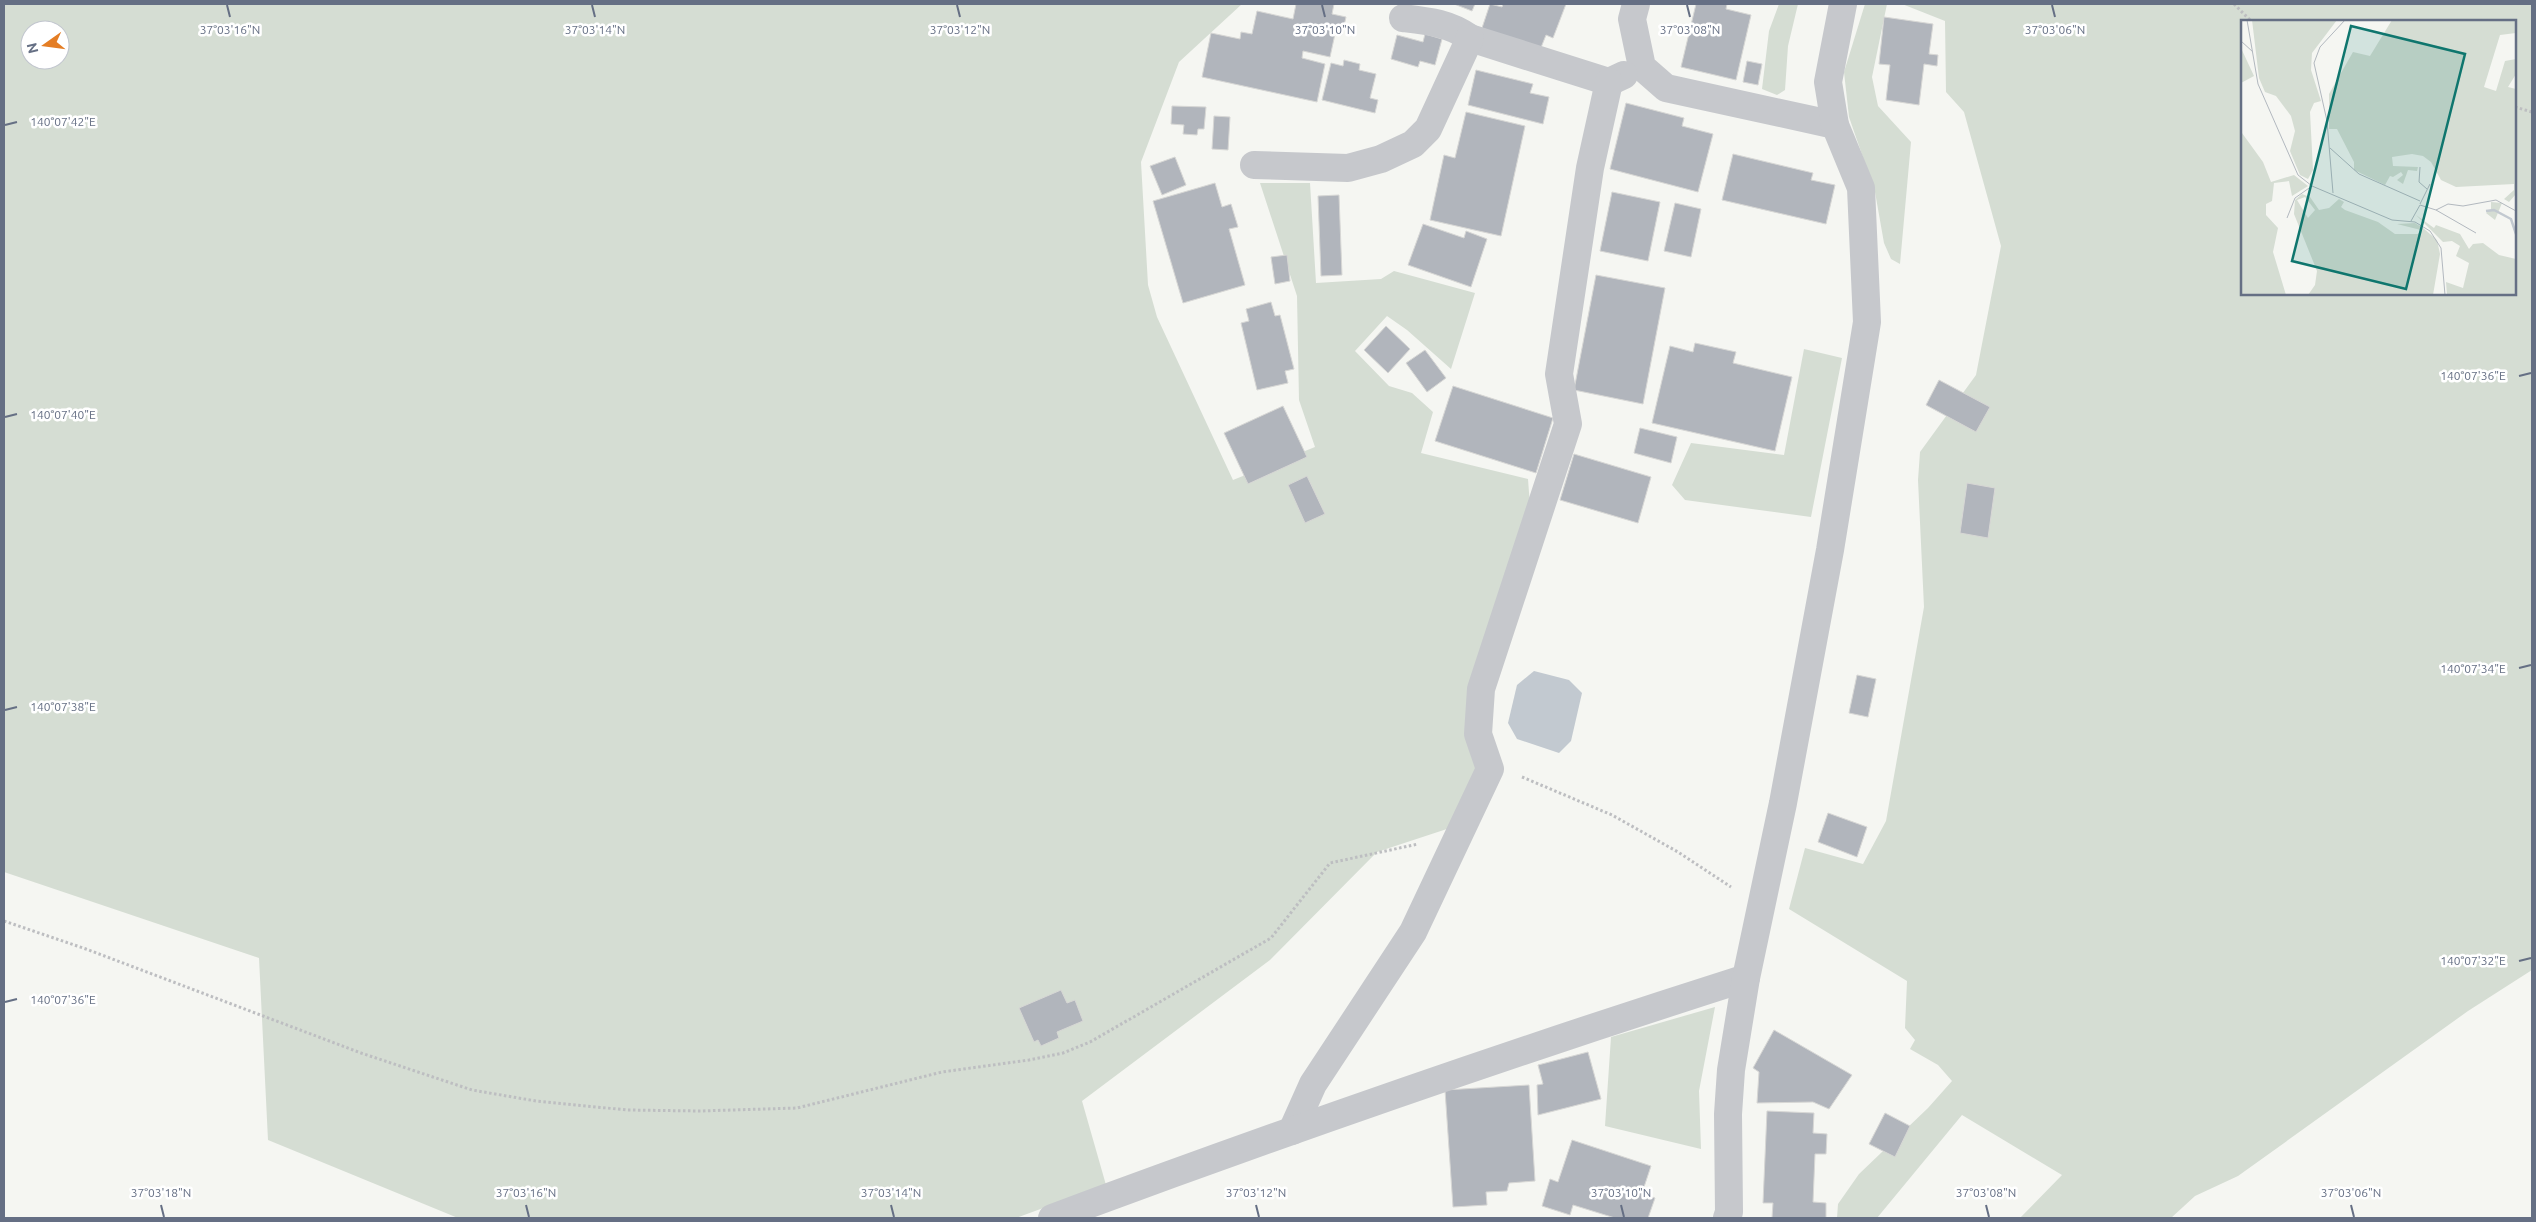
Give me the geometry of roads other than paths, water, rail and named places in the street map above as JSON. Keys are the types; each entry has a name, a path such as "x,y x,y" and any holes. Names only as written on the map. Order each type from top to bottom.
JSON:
{"street":[{"path":"1636,4 1632,19 1642,67 1666,88 1835,125"},
{"path":"1730,1216 1728,1114 1731,1070 1746,978 1783,803 1826,569 1867,322 1861,188 1835,125 1828,82 1843,4"},
{"path":"1403,18 1435,22 1458,30 1470,38 1609,82 1642,67"},
{"path":"1254,165 1348,168 1381,159 1413,144 1428,129 1470,38"},
{"path":"1292,1131 1313,1084 1412,932 1458,840 1490,769 1478,734 1481,688 1568,424 1559,374 1590,168 1609,82"},
{"path":"1052,1218 1492,1061 1746,978"}]}
